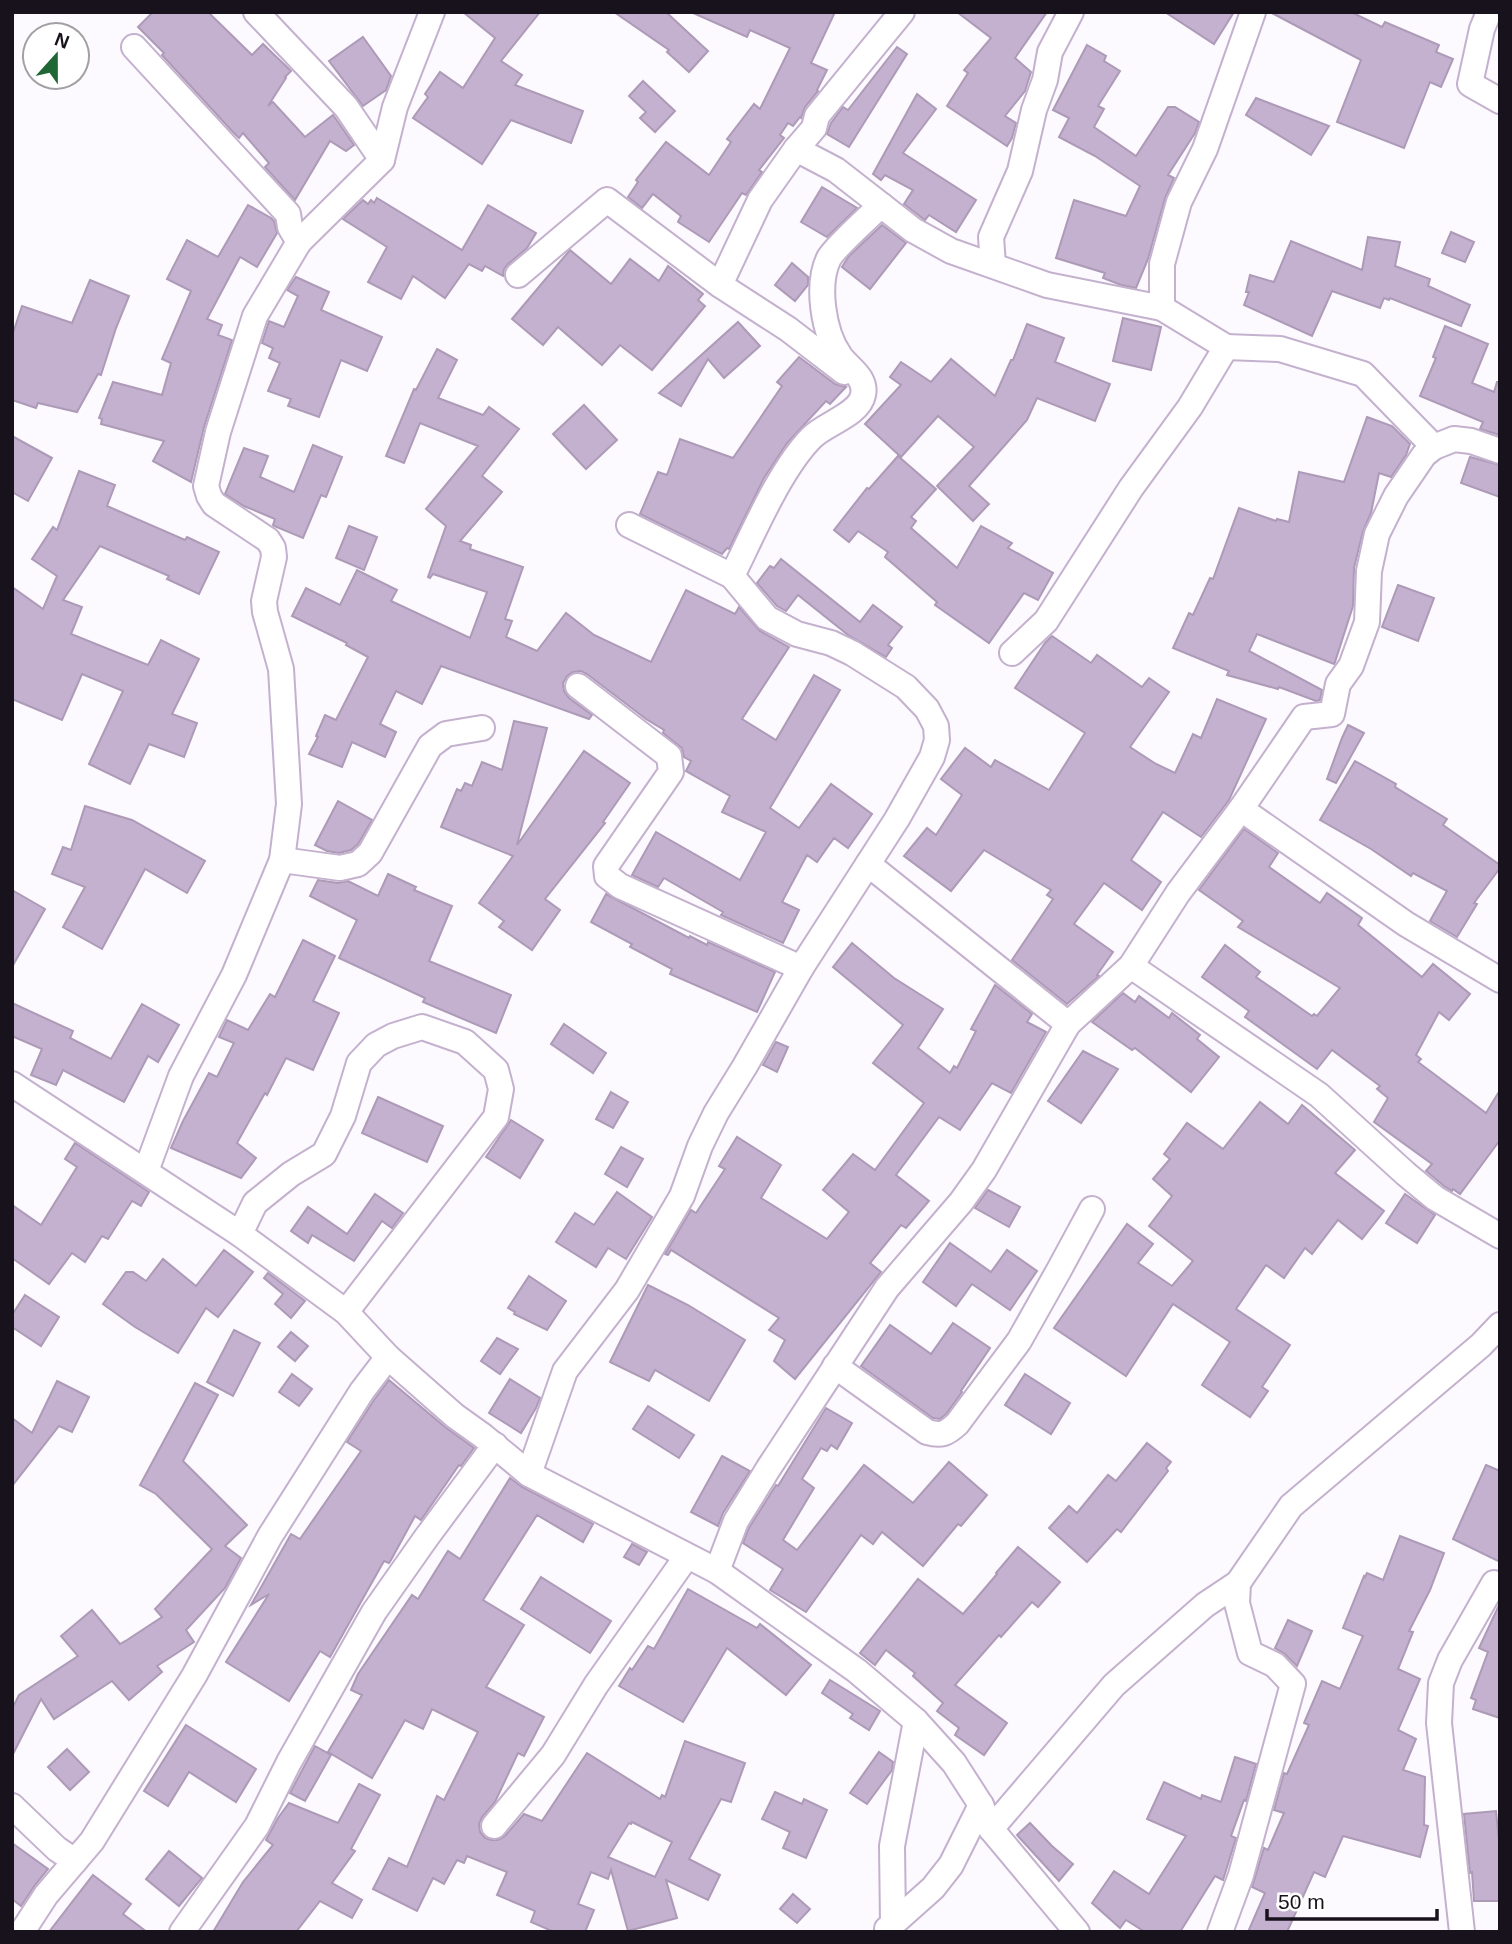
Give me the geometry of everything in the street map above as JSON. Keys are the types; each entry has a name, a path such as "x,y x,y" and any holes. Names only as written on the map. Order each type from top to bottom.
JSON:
{"street":[{"path":"256,12 346,107 382,160"},
{"path":"146,1171 181,1076 233,975 282,860 289,804 281,668 264,601 274,557 273,548 268,540 214,504 209,496 206,486 218,432 255,316 299,242 382,160 395,107 432,12"},
{"path":"720,285 760,201 814,128 817,116 902,12"},
{"path":"993,265 990,237 1020,171 1050,52 1071,12"},
{"path":"1162,308 1162,264 1180,202 1205,149 1253,12"},
{"path":"1489,12 1482,29 1470,84 1500,101"},
{"path":"134,47 288,214 290,227 299,242"},
{"path":"796,149 836,170 913,230 951,251 1047,285 1162,308 1226,347 1280,349 1363,374 1434,447"},
{"path":"518,275 607,200 720,285 788,329 863,387"},
{"path":"732,576 797,454 813,436 853,410 863,397 859,377 839,355 823,312 825,272 830,256 881,205"},
{"path":"1012,653 1046,621 1131,488 1190,407 1226,347"},
{"path":"717,1571 736,1521 835,1366 887,1288 961,1202 984,1170 1068,1024 1131,965 1178,893 1241,809 1304,717 1332,714 1338,684 1352,666 1367,622 1369,571 1377,534 1396,496 1424,455 1434,447 1454,439 1471,441 1500,451"},
{"path":"529,1474 565,1371 627,1290 682,1196 700,1146 716,1113 801,968 897,819 932,757 937,740 936,726 927,709 906,687 852,653 831,643 797,634 767,618 732,576 629,525"},
{"path":"579,686 668,756 671,772 606,866 607,876 620,886 801,968"},
{"path":"282,860 340,868 358,864 370,853 430,746 446,734 482,728"},
{"path":"1241,809 1406,924 1500,980"},
{"path":"868,864 1068,1024"},
{"path":"1131,965 1319,1095 1435,1198 1500,1236"},
{"path":"240,1234 255,1203 291,1174 324,1154 343,1116 359,1063 376,1045 393,1036 422,1027 465,1042 496,1070 501,1089 496,1117 346,1312"},
{"path":"12,1084 240,1234 346,1312 388,1357 455,1416 529,1474 717,1571 857,1671 916,1721 954,1763 981,1805 991,1829 1077,1932"},
{"path":"835,1366 927,1432 938,1435 947,1433 957,1424 1018,1340 1092,1209"},
{"path":"991,1829 1114,1685 1205,1605 1238,1583 1291,1506 1481,1345 1500,1325"},
{"path":"22,1932 46,1895 92,1841 194,1676 270,1536 362,1391 388,1357"},
{"path":"182,1932 257,1826 289,1762 374,1612 495,1446"},
{"path":"494,1826 553,1755 596,1685 687,1556"},
{"path":"1220,1932 1241,1875 1293,1684 1275,1665 1250,1653 1237,1603 1238,1583"},
{"path":"1462,1932 1439,1723 1441,1683 1450,1660 1494,1583"},
{"path":"888,1927 892,1846 916,1721"},
{"path":"888,1927 933,1888 951,1865 981,1805"},
{"path":"12,1806 57,1849 75,1861"}],"building":[{"path":"153,12 208,12 252,55 263,44 291,71 268,106 273,102 305,137 333,115 354,145 346,151 330,141 295,200 265,167 269,163 243,133 239,138 232,131 138,27"},
{"path":"463,12 540,12 501,61 522,75 515,85 583,111 571,143 511,120 482,164 413,118 428,97 425,94 440,72 463,88 495,38"},
{"path":"614,12 666,12 708,51 689,72 667,52 669,50"},
{"path":"691,12 835,12 811,63 827,70 818,91 805,107 801,118 793,126 788,123 780,135 784,138 759,170 762,172 746,195 742,193 709,242 678,222 681,216 653,194 642,208 628,197 638,182 636,180 666,142 709,175 731,142 727,139 754,104 760,109 790,48 750,30 747,37"},
{"path":"957,12 1047,12 1015,58 1031,72 1025,91 1005,116 1016,123 1007,146 947,106 968,73 964,70 991,38"},
{"path":"1165,12 1234,12 1214,44"},
{"path":"1270,12 1351,12 1382,27 1385,22 1439,45 1436,52 1453,59 1441,87 1430,82 1404,148 1337,122 1361,60"},
{"path":"363,37 391,76 386,90 363,106 329,61"},
{"path":"1087,45 1106,56 1104,61 1120,71 1098,106 1104,109 1094,127 1136,156 1168,107 1175,107 1199,122 1195,133 1168,175 1174,178 1136,288 1103,278 1105,273 1056,258 1074,200 1126,216 1140,186 1095,156 1059,137 1069,118 1053,110"},
{"path":"897,47 907,54 849,147 827,134 831,123 843,107 848,110"},
{"path":"643,81 675,111 655,132 640,118 646,112 629,96"},
{"path":"917,94 936,109 903,153 976,200 956,232 929,215 925,220 904,204 913,190 885,175 881,180 873,174"},
{"path":"1256,98 1329,126 1311,155 1246,115"},
{"path":"822,187 857,208 827,237 801,222"},
{"path":"377,198 462,250 488,205 536,233 527,248 504,269 503,276 485,266 482,271 469,264 445,298 413,276 401,299 368,282 387,247 343,219 363,200 368,204 371,200 374,203"},
{"path":"248,205 271,218 277,233 257,267 240,257 207,319 222,325 218,335 232,340 204,427 191,482 153,461 164,441 101,424 102,419 99,418 113,382 162,395 171,363 162,359 191,291 167,279 187,240 218,257"},
{"path":"882,225 906,243 870,289 842,267 849,256"},
{"path":"1451,232 1474,242 1465,262 1442,253"},
{"path":"1368,237 1400,242 1395,266 1430,279 1428,286 1470,305 1461,326 1390,298 1384,298 1380,308 1332,291 1312,336 1244,305 1249,292 1246,292 1250,275 1274,282 1291,241 1362,270"},
{"path":"570,250 611,284 630,259 659,281 668,266 703,294 698,300 705,306 652,370 620,345 602,365 558,327 543,345 512,319"},
{"path":"792,263 808,277 808,285 795,301 775,285"},
{"path":"296,277 329,292 321,310 382,337 367,371 341,360 319,417 288,406 291,399 268,391 280,363 269,358 273,348 262,343 269,321 284,327 298,296 287,290"},
{"path":"90,280 129,296 101,375 98,374 77,412 38,403 36,408 12,400 12,336 22,306 72,323"},
{"path":"1123,318 1161,327 1151,370 1113,361"},
{"path":"738,322 760,346 724,378 708,359 681,406 659,393"},
{"path":"1027,324 1064,338 1055,362 1110,384 1095,421 1037,398 1027,420 969,486 989,504 973,521 937,486 974,447 938,416 901,457 865,424 901,385 890,377 901,362 931,382 951,359 995,396"},
{"path":"1445,326 1488,344 1472,383 1494,392 1497,382 1500,382 1500,435 1480,429 1483,422 1420,396 1436,358 1433,357"},
{"path":"437,349 457,360 438,398 483,415 489,407 519,429 482,476 502,492 460,541 471,545 470,549 523,567 505,619 512,621 506,637 537,651 566,613 594,635 651,662 686,590 735,614 739,607 760,631 789,647 742,719 776,740 814,675 840,690 770,808 799,828 831,784 872,814 848,848 834,838 817,862 807,855 782,902 799,910 783,943 721,915 723,912 664,878 658,887 632,875 656,832 740,880 766,832 722,812 730,796 686,771 691,761 684,757 682,748 663,733 664,730 581,671 567,676 563,683 564,691 592,715 589,719 441,666 422,704 396,691 380,724 396,732 385,757 352,742 342,767 309,754 325,715 336,720 368,657 346,645 347,643 292,616 306,588 340,605 357,570 397,590 391,601 470,638 487,592 433,574 428,577 446,526 426,509 478,446 420,423 404,463 386,456 414,389 416,390"},
{"path":"799,357 835,384 846,387 830,404 826,401 787,443 764,478 729,549 722,554 640,514 658,472 667,475 680,439 733,458 782,386 777,382"},
{"path":"584,405 617,440 586,469 553,434"},
{"path":"1367,417 1392,426 1410,444 1391,477 1379,473 1371,513 1363,531 1354,568 1353,606 1334,664 1257,634 1249,651 1322,690 1320,700 1227,675 1229,671 1173,648 1189,613 1193,615 1210,578 1213,579 1239,508 1276,521 1289,522 1299,472 1344,482"},
{"path":"12,436 52,458 28,501 12,492"},
{"path":"313,445 342,457 326,497 321,495 303,538 274,526 275,519 244,506 225,494 244,448 268,456 260,477 294,492"},
{"path":"898,456 936,489 911,517 916,521 911,528 957,568 981,526 1012,543 1008,548 1053,573 1038,600 1024,593 989,643 935,605 937,602 885,557 888,552 858,531 849,542 834,530 867,488 869,489"},
{"path":"1470,457 1500,465 1500,497 1461,483"},
{"path":"79,471 115,485 107,506 219,552 199,594 167,579 169,576 100,546 63,600 82,607 71,634 148,665 161,640 199,659 172,714 197,723 184,757 149,744 130,784 89,764 123,691 82,674 62,720 12,699 12,587 43,609 57,576 32,559 53,527 57,530"},
{"path":"349,526 377,537 364,570 336,558"},
{"path":"781,559 860,622 873,605 902,627 888,645 892,648 886,657 848,635 798,595 786,611 777,606 757,583 770,566 774,568"},
{"path":"1398,585 1434,598 1418,641 1382,627"},
{"path":"1052,636 1091,663 1097,655 1142,687 1149,678 1169,692 1130,747 1175,773 1193,734 1201,738 1217,699 1266,719 1229,800 1201,837 1163,812 1131,860 1161,882 1142,910 1104,883 1074,924 1113,952 1097,975 1099,976 1067,1004 1012,960 1053,899 1047,895 1051,890 984,850 951,891 904,856 927,828 936,835 962,795 941,779 965,748 991,767 995,760 1049,790 1085,733 1015,688"},
{"path":"514,721 547,728 517,845 584,751 630,783 603,822 605,823 545,899 560,910 532,950 499,927 504,921 479,903 513,856 441,827 457,789 461,791 465,783 472,786 482,762 502,770"},
{"path":"1348,725 1364,733 1336,783 1327,779"},
{"path":"1355,761 1396,784 1395,787 1447,819 1443,825 1500,865 1474,903 1477,904 1457,937 1430,921 1447,891 1413,873 1411,876 1320,820"},
{"path":"338,801 372,820 358,844 351,850 339,853 315,845"},
{"path":"85,806 132,820 205,861 187,893 145,869 102,949 63,927 85,887 52,874 63,847 71,850"},
{"path":"1244,829 1278,853 1269,867 1320,903 1327,893 1362,918 1358,925 1422,977 1433,964 1470,994 1449,1020 1439,1012 1416,1055 1421,1059 1418,1062 1486,1113 1500,1090 1500,1140 1460,1194 1444,1186 1426,1171 1432,1164 1374,1122 1388,1098 1377,1089 1380,1086 1332,1050 1317,1069 1245,1017 1249,1011 1202,977 1225,945 1260,972 1256,977 1312,1016 1317,1016 1340,988 1238,927 1243,921 1199,890"},
{"path":"388,874 416,887 414,890 452,906 429,961 511,995 496,1033 423,1002 425,998 339,958 357,920 310,896 318,880 338,883 348,881 378,896"},
{"path":"12,890 45,909 12,967"},
{"path":"606,894 689,938 690,936 707,945 708,942 775,972 757,1012 670,974 672,969 591,922"},
{"path":"303,940 335,956 313,1001 339,1013 313,1070 286,1058 237,1143 256,1158 241,1178 171,1148 209,1073 217,1077 234,1043 219,1037 227,1020 248,1030 270,994 275,997"},
{"path":"852,943 894,978 943,1009 918,1048 950,1073 954,1066 957,1068 976,1031 971,1029 995,985 1032,1014 1027,1022 1046,1032 1011,1093 992,1083 960,1130 939,1117 896,1175 929,1201 906,1228 901,1225 870,1263 881,1272 795,1379 774,1361 785,1340 769,1330 779,1318 671,1250 668,1255 665,1254 691,1210 696,1213 725,1169 719,1166 737,1137 781,1165 761,1198 827,1239 849,1212 823,1190 853,1154 875,1170 924,1103 873,1063 903,1025 833,967"},
{"path":"1123,993 1135,1002 1139,996 1169,1018 1172,1013 1200,1035 1197,1039 1219,1057 1191,1092 1135,1048 1132,1050 1092,1022"},
{"path":"12,1003 73,1031 70,1038 111,1059 142,1004 179,1025 158,1062 148,1056 124,1102 63,1070 56,1085 31,1075 42,1049 12,1036"},
{"path":"564,1024 606,1053 593,1073 551,1044"},
{"path":"776,1042 788,1047 777,1072 763,1065"},
{"path":"1083,1051 1118,1069 1081,1123 1048,1101"},
{"path":"611,1092 628,1102 613,1128 596,1119"},
{"path":"378,1097 443,1126 427,1162 362,1133"},
{"path":"1260,1102 1288,1124 1302,1105 1355,1150 1335,1173 1384,1211 1362,1239 1338,1220 1312,1254 1305,1248 1284,1278 1266,1265 1236,1309 1290,1345 1262,1387 1268,1391 1250,1417 1202,1385 1230,1342 1173,1304 1126,1376 1054,1328 1127,1224 1153,1244 1138,1263 1172,1286 1193,1261 1149,1226 1172,1196 1153,1179 1170,1159 1164,1154 1187,1123 1223,1149"},
{"path":"511,1120 543,1140 520,1178 486,1157"},
{"path":"75,1143 149,1192 141,1206 132,1201 108,1239 102,1236 85,1262 72,1253 49,1284 12,1258 12,1205 41,1225 77,1167 65,1159"},
{"path":"621,1147 643,1159 627,1187 605,1174"},
{"path":"988,1190 1020,1207 1009,1227 975,1208"},
{"path":"617,1192 652,1217 626,1259 608,1248 596,1267 556,1242 575,1213 594,1225"},
{"path":"375,1194 403,1213 392,1228 382,1221 354,1261 312,1235 308,1243 291,1231 308,1207 347,1234"},
{"path":"1405,1194 1435,1215 1417,1243 1386,1223"},
{"path":"950,1243 991,1272 1007,1250 1037,1271 1010,1310 972,1284 956,1306 923,1282"},
{"path":"224,1250 253,1272 218,1317 206,1308 178,1353 103,1304 126,1272 133,1272 146,1281 163,1259 196,1286"},
{"path":"268,1273 305,1301 291,1318 275,1304 283,1294 264,1278"},
{"path":"529,1276 566,1301 547,1330 514,1314 515,1312 508,1308"},
{"path":"648,1285 688,1305 745,1340 709,1401 655,1370 649,1381 610,1362"},
{"path":"25,1295 59,1317 41,1346 12,1327 12,1315"},
{"path":"953,1323 990,1348 962,1392 940,1419 933,1418 861,1366 890,1325 931,1354"},
{"path":"234,1330 260,1343 233,1396 207,1382"},
{"path":"291,1332 308,1346 295,1361 278,1347"},
{"path":"497,1338 518,1349 500,1374 481,1361"},
{"path":"292,1374 312,1389 299,1406 279,1392"},
{"path":"1025,1374 1070,1403 1051,1434 1005,1405"},
{"path":"510,1379 540,1398 521,1433 489,1413"},
{"path":"389,1380 474,1448 421,1520 415,1516 389,1563 384,1561 330,1657 320,1651 289,1701 226,1662 269,1594 251,1605 291,1534 300,1539 361,1451 347,1442"},
{"path":"57,1381 89,1397 72,1432 59,1426 12,1486 12,1418 32,1433"},
{"path":"195,1383 218,1395 183,1461 247,1525 225,1546 241,1558 225,1588 186,1630 194,1642 157,1666 162,1672 129,1700 112,1681 54,1719 41,1699 12,1756 12,1709 19,1695 78,1656 61,1636 92,1610 120,1644 127,1640 162,1617 155,1609 212,1549 156,1494 140,1485"},
{"path":"648,1406 694,1435 679,1458 633,1429"},
{"path":"826,1408 852,1423 837,1449 831,1445 827,1451 821,1448 802,1479 814,1488 783,1540 797,1550 864,1465 913,1503 949,1462 987,1495 961,1526 958,1524 923,1566 882,1532 873,1544 861,1535 806,1612 770,1590 783,1569 743,1543 749,1528"},
{"path":"1147,1443 1171,1462 1166,1468 1168,1471 1121,1532 1117,1529 1087,1562 1049,1528 1069,1506 1077,1513 1108,1475 1116,1481"},
{"path":"722,1456 750,1471 723,1513 718,1526 691,1512"},
{"path":"1486,1465 1500,1471 1500,1562 1453,1539"},
{"path":"510,1478 593,1524 583,1542 537,1515 483,1600 524,1625 486,1687 544,1717 524,1756 518,1753 495,1802 482,1817 480,1832 485,1838 498,1840 505,1836 524,1814 542,1821 587,1753 660,1799 662,1795 665,1797 685,1741 745,1763 731,1802 721,1799 689,1859 720,1875 708,1900 666,1880 677,1918 628,1931 611,1870 608,1879 591,1872 578,1904 594,1910 585,1932 554,1932 531,1922 535,1911 497,1895 507,1872 467,1856 464,1863 457,1860 444,1884 433,1878 417,1911 373,1889 389,1858 407,1867 437,1796 444,1800 478,1732 432,1709 423,1729 405,1720 372,1778 328,1752 362,1695 351,1690 358,1674 412,1595 418,1599 448,1551 460,1559","holes":["632,1822 672,1842 655,1877 608,1857"]},
{"path":"1400,1536 1444,1553 1430,1590 1409,1631 1413,1632 1398,1669 1420,1679 1398,1730 1416,1739 1403,1770 1425,1777 1424,1825 1428,1826 1420,1857 1343,1836 1325,1877 1314,1872 1287,1932 1248,1932 1265,1893 1252,1887 1264,1848 1268,1850 1284,1813 1274,1810 1284,1773 1287,1774 1309,1725 1304,1723 1322,1681 1340,1689 1363,1636 1343,1628 1364,1576 1367,1573 1383,1580"},
{"path":"632,1544 647,1552 639,1565 624,1557"},
{"path":"1018,1547 1060,1582 1038,1607 1032,1602 955,1685 1007,1723 984,1755 955,1735 959,1728 937,1711 943,1703 913,1676 915,1673 886,1650 875,1665 860,1653 918,1579 963,1614"},
{"path":"541,1577 611,1621 590,1653 521,1609"},
{"path":"688,1589 757,1628 760,1624 811,1665 786,1695 727,1648 683,1722 619,1686 648,1646 654,1649"},
{"path":"1500,1603 1500,1718 1473,1709 1476,1700 1471,1698 1488,1652 1479,1648"},
{"path":"1288,1620 1312,1631 1297,1666 1275,1648"},
{"path":"830,1680 880,1711 869,1730 850,1718 853,1714 822,1693"},
{"path":"186,1725 256,1769 236,1802 189,1772 168,1806 144,1791"},
{"path":"315,1746 331,1755 305,1801 290,1793"},
{"path":"67,1749 89,1772 70,1790 48,1767"},
{"path":"879,1752 893,1762 892,1770 867,1804 850,1793"},
{"path":"1235,1757 1256,1764 1246,1801 1244,1800 1231,1836 1236,1838 1223,1880 1215,1876 1180,1932 1145,1932 1126,1920 1120,1928 1092,1903 1114,1871 1149,1894 1186,1836 1147,1819 1164,1782 1201,1799 1202,1795 1221,1802"},
{"path":"359,1784 380,1795 351,1849 355,1851 332,1883 362,1900 352,1918 320,1901 296,1932 213,1932 243,1882 273,1845 266,1840 289,1803 338,1823"},
{"path":"775,1792 802,1804 804,1799 827,1810 806,1858 783,1848 790,1832 762,1819"},
{"path":"1496,1811 1500,1851 1500,1901 1474,1901 1464,1814"},
{"path":"1030,1823 1073,1864 1059,1881 1017,1835"},
{"path":"12,1843 48,1869 21,1906 12,1899"},
{"path":"169,1851 202,1878 179,1906 146,1879"},
{"path":"93,1875 131,1904 123,1914 147,1932 49,1932"},
{"path":"793,1894 810,1909 797,1923 780,1909"}]}
